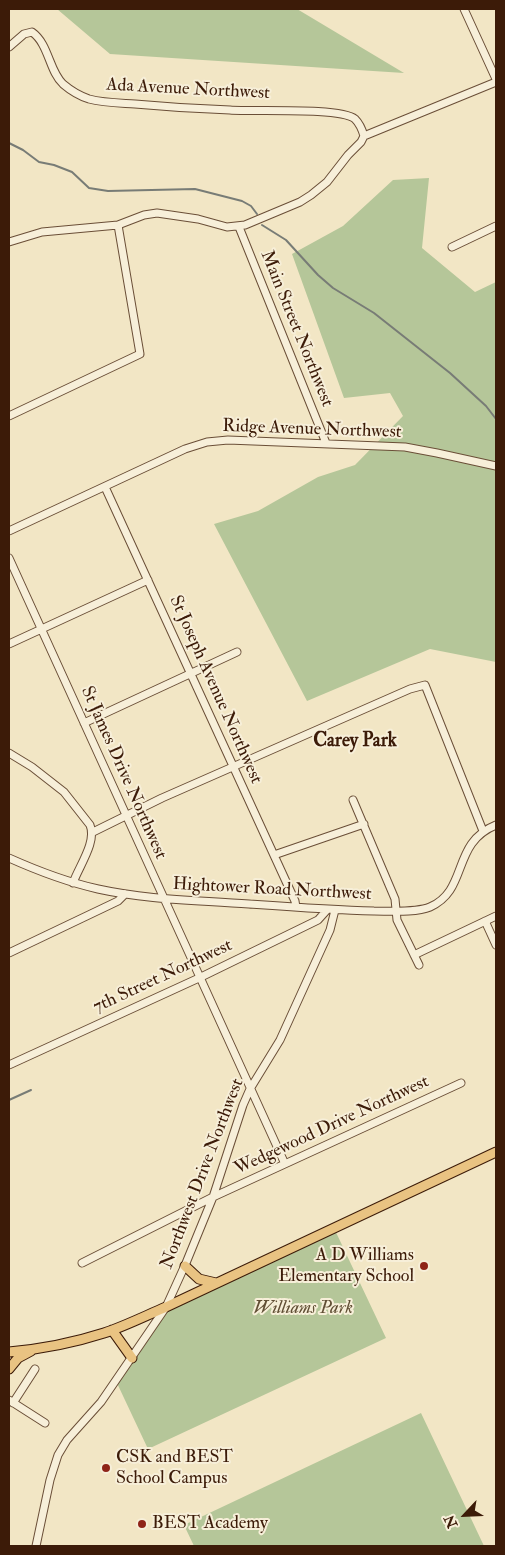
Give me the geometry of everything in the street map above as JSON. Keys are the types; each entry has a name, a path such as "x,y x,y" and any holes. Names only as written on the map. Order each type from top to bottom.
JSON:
{"main road":[{"path":"9,1352 74,1342 112,1330 166,1308 496,1152"},
{"path":"185,1266 199,1279 216,1283"},
{"path":"112,1330 132,1358"},
{"path":"9,1369 18,1358 36,1349"}],"street":[{"path":"9,242 42,232 118,225 144,215 157,213 198,219 227,227 238,227 300,202 327,182 364,136 496,80 464,9"},
{"name":"Ada Avenue Northwest","path":"9,47 24,34 32,32 37,35 61,82 90,99 167,107 232,110 260,109 326,113 354,118 362,127 364,136"},
{"path":"9,416 140,354 118,225"},
{"path":"452,247 496,226"},
{"name":"Main Street Northwest","path":"238,227 326,443"},
{"name":"Ridge Avenue Northwest","path":"9,531 185,449 207,442 228,440 405,447 496,466"},
{"name":"St Joseph Avenue Northwest","path":"104,487 191,673 295,901 296,907"},
{"name":"St James Drive Northwest","path":"9,558 285,1164"},
{"path":"9,644 148,580"},
{"path":"84,723 237,652"},
{"path":"93,832 162,798 234,768 410,689 425,685 482,831 496,825"},
{"path":"9,753 32,767 64,792 78,807 93,832 92,840 73,883"},
{"path":"353,800 395,899 397,920 419,965"},
{"path":"274,855 364,824"},
{"name":"Hightower Road Northwest","path":"9,858 38,871 73,883 125,894 163,899 327,910 396,912 429,908 444,898 453,885 464,857 473,841 482,831"},
{"path":"9,953 118,901 125,894"},
{"name":"7th Street Northwest","path":"9,1065 199,978 318,920 327,910"},
{"name":"Northwest Drive Northwest","path":"36,1546 50,1480 58,1455 67,1440 101,1402 166,1308 213,1197 250,1089 280,1040 330,930 335,910"},
{"path":"414,955 496,916"},
{"path":"485,921 496,945"},
{"name":"Wedgewood Drive Northwest","path":"82,1263 213,1197 461,1083"},
{"path":"35,1370 11,1402 46,1423"}],"green space":[{"path":"57,9 297,9 404,73 110,54"},
{"path":"429,178 422,248 475,292 496,282 496,662 430,649 307,701 214,524 258,511 318,477 355,465 403,416 390,393 344,398 292,254 343,226 393,180"},
{"name":"Williams Park","path":"333,1226 386,1338 148,1449 116,1381 165,1309"},
{"path":"421,1413 484,1546 194,1546 184,1525"}],"waterway":[{"path":"9,143 23,150 39,162 72,172 89,188 108,191 195,189 242,201 251,206 257,214"},
{"path":"262,225 286,240 318,275 333,288 374,313 450,373 486,406 496,419"},
{"path":"9,1100 31,1090"}],"place":[{"name":"A D Williams Elementary School","path":"424,1266"},
{"name":"CSK and BEST School Campus","path":"106,1468"},
{"name":"BEST Academy","path":"142,1524"}],"district":[{"name":"Carey Park","path":"355,742"}]}
